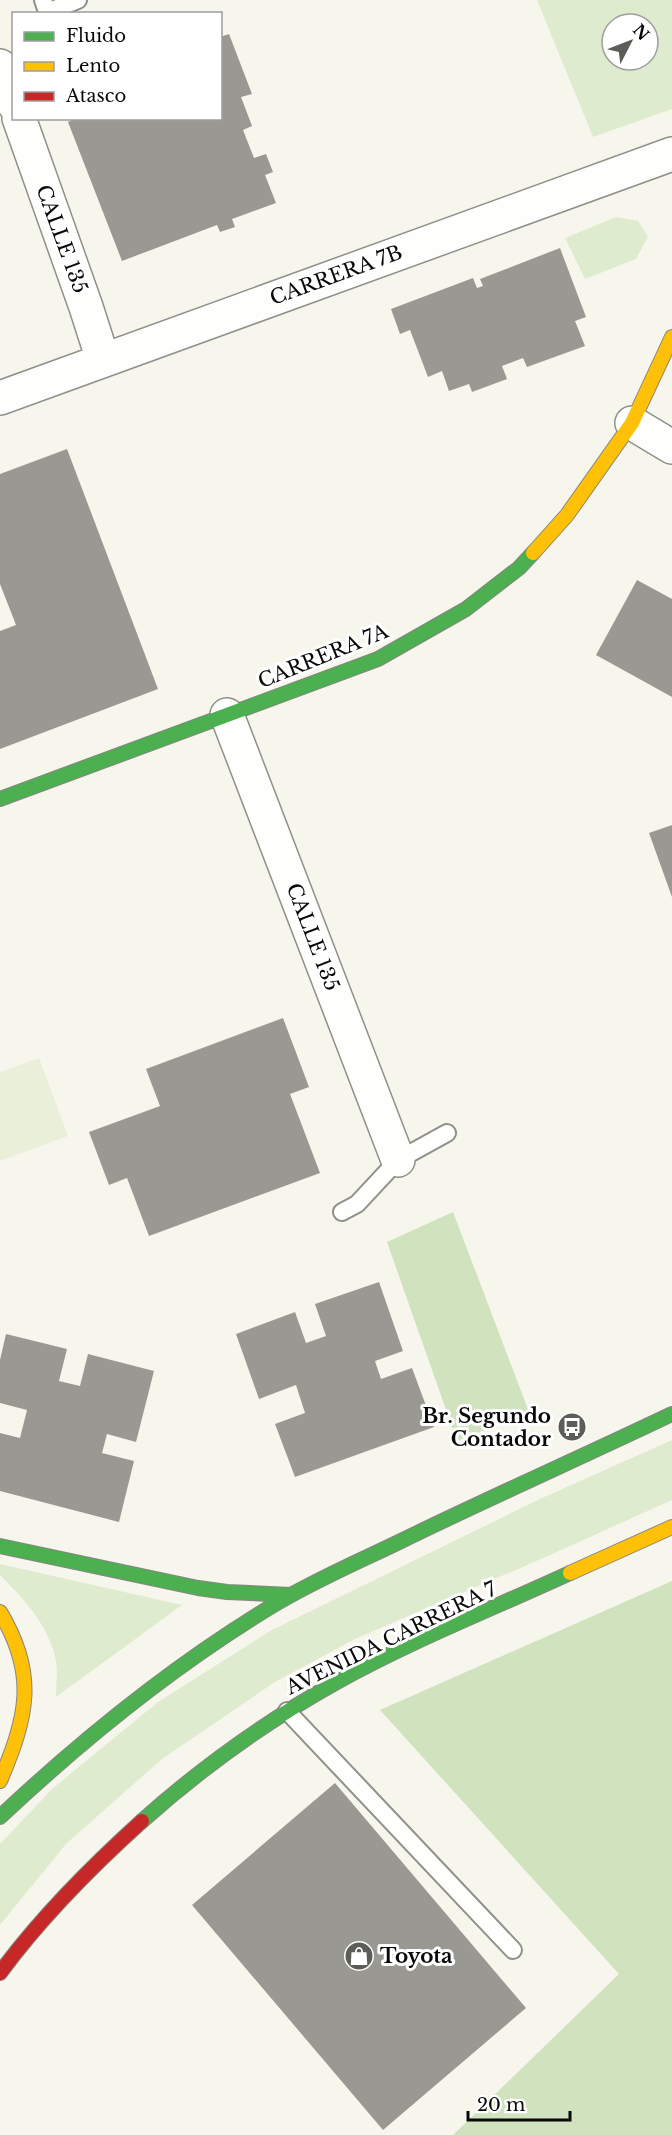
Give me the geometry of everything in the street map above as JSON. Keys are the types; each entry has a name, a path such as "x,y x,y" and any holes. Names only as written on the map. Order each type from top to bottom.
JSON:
{"main road":[{"name":"CARRERA 7A","path":"0,799 378,659 466,609 519,568 567,514 632,423 672,337"},
{"path":"0,1817 41,1777 112,1718 216,1643 291,1595 672,1414"},
{"name":"AVENIDA CARRERA 7","path":"0,1973 25,1939 94,1865 158,1807 228,1752 288,1711 335,1683 390,1655 672,1527"},
{"path":"0,1546 198,1588 227,1592 291,1595"},
{"path":"0,1612 19,1650 26,1680 22,1720 0,1781"}],"street":[{"path":"0,66 12,99"},
{"name":"CALLE 135","path":"20,120 103,360"},
{"name":"CARRERA 7B","path":"0,398 672,154"},
{"path":"632,423 672,447"},
{"name":"CALLE 135","path":"227,715 398,1160"}],"lane":[{"path":"43,0 47,12 78,0"},
{"path":"342,1212 357,1204 398,1160 447,1133"},
{"path":"288,1711 513,1950"}],"green space":[{"path":"537,0 672,0 672,109 593,137"},
{"path":"616,217 638,221 648,237 636,259 585,279 565,238"},
{"path":"39,1058 68,1136 0,1161 0,1072"},
{"path":"453,1212 529,1412 457,1441 387,1242"},
{"path":"672,1440 672,1500 355,1639 275,1682 162,1759 66,1844 0,1925 0,1844 53,1788 158,1702 272,1630 542,1498"},
{"path":"0,1564 182,1605 56,1697 57,1669 50,1642 37,1617 0,1575"},
{"path":"672,1581 672,2135 453,2135 619,1974 380,1710"}],"building":[{"path":"229,34 252,94 241,97 252,126 243,130 254,158 266,154 273,172 265,175 276,203 232,219 235,227 220,232 217,225 122,261 68,122 72,120 222,120 222,36"},
{"path":"560,248 586,317 575,321 585,346 527,367 523,358 502,366 507,379 472,392 469,384 449,391 442,371 428,377 410,330 400,334 391,309 473,278 477,288 483,286 480,279"},
{"path":"67,449 158,689 0,749 0,631 16,625 0,584 0,474"},
{"path":"637,580 672,599 672,697 596,655"},
{"path":"672,825 672,897 649,833"},
{"path":"283,1018 309,1087 290,1094 320,1173 149,1236 127,1178 109,1185 89,1132 160,1106 146,1069"},
{"path":"379,1282 403,1351 375,1361 381,1379 412,1368 434,1427 295,1477 275,1424 305,1413 296,1385 259,1399 236,1334 295,1312 306,1343 326,1336 315,1304"},
{"path":"6,1334 67,1349 59,1381 80,1386 88,1354 154,1371 136,1442 107,1434 102,1453 134,1461 119,1522 0,1491 0,1433 20,1438 27,1410 0,1403 0,1360"},
{"name":"Toyota","path":"335,1783 526,2008 383,2130 192,1905"}],"traffic: fast":[{"path":"0,799 378,659 466,609 519,568 533,553"},
{"path":"0,1817 130,1704 200,1653 272,1606 336,1572 672,1414"},
{"path":"0,1546 198,1588 227,1592 291,1595"},
{"path":"142,1821 234,1747 284,1713 335,1683 392,1653 570,1573"}],"traffic: slow":[{"path":"533,553 567,515 632,423 672,337"},
{"path":"570,1573 672,1527"},
{"path":"0,1612 20,1656 24,1676 22,1716 0,1781"}],"traffic: jam":[{"path":"0,1973 32,1932 67,1894 142,1821"}],"place":[{"name":"Br. Segundo Contador","path":"572,1427"},
{"name":"Toyota","path":"359,1956"}]}
